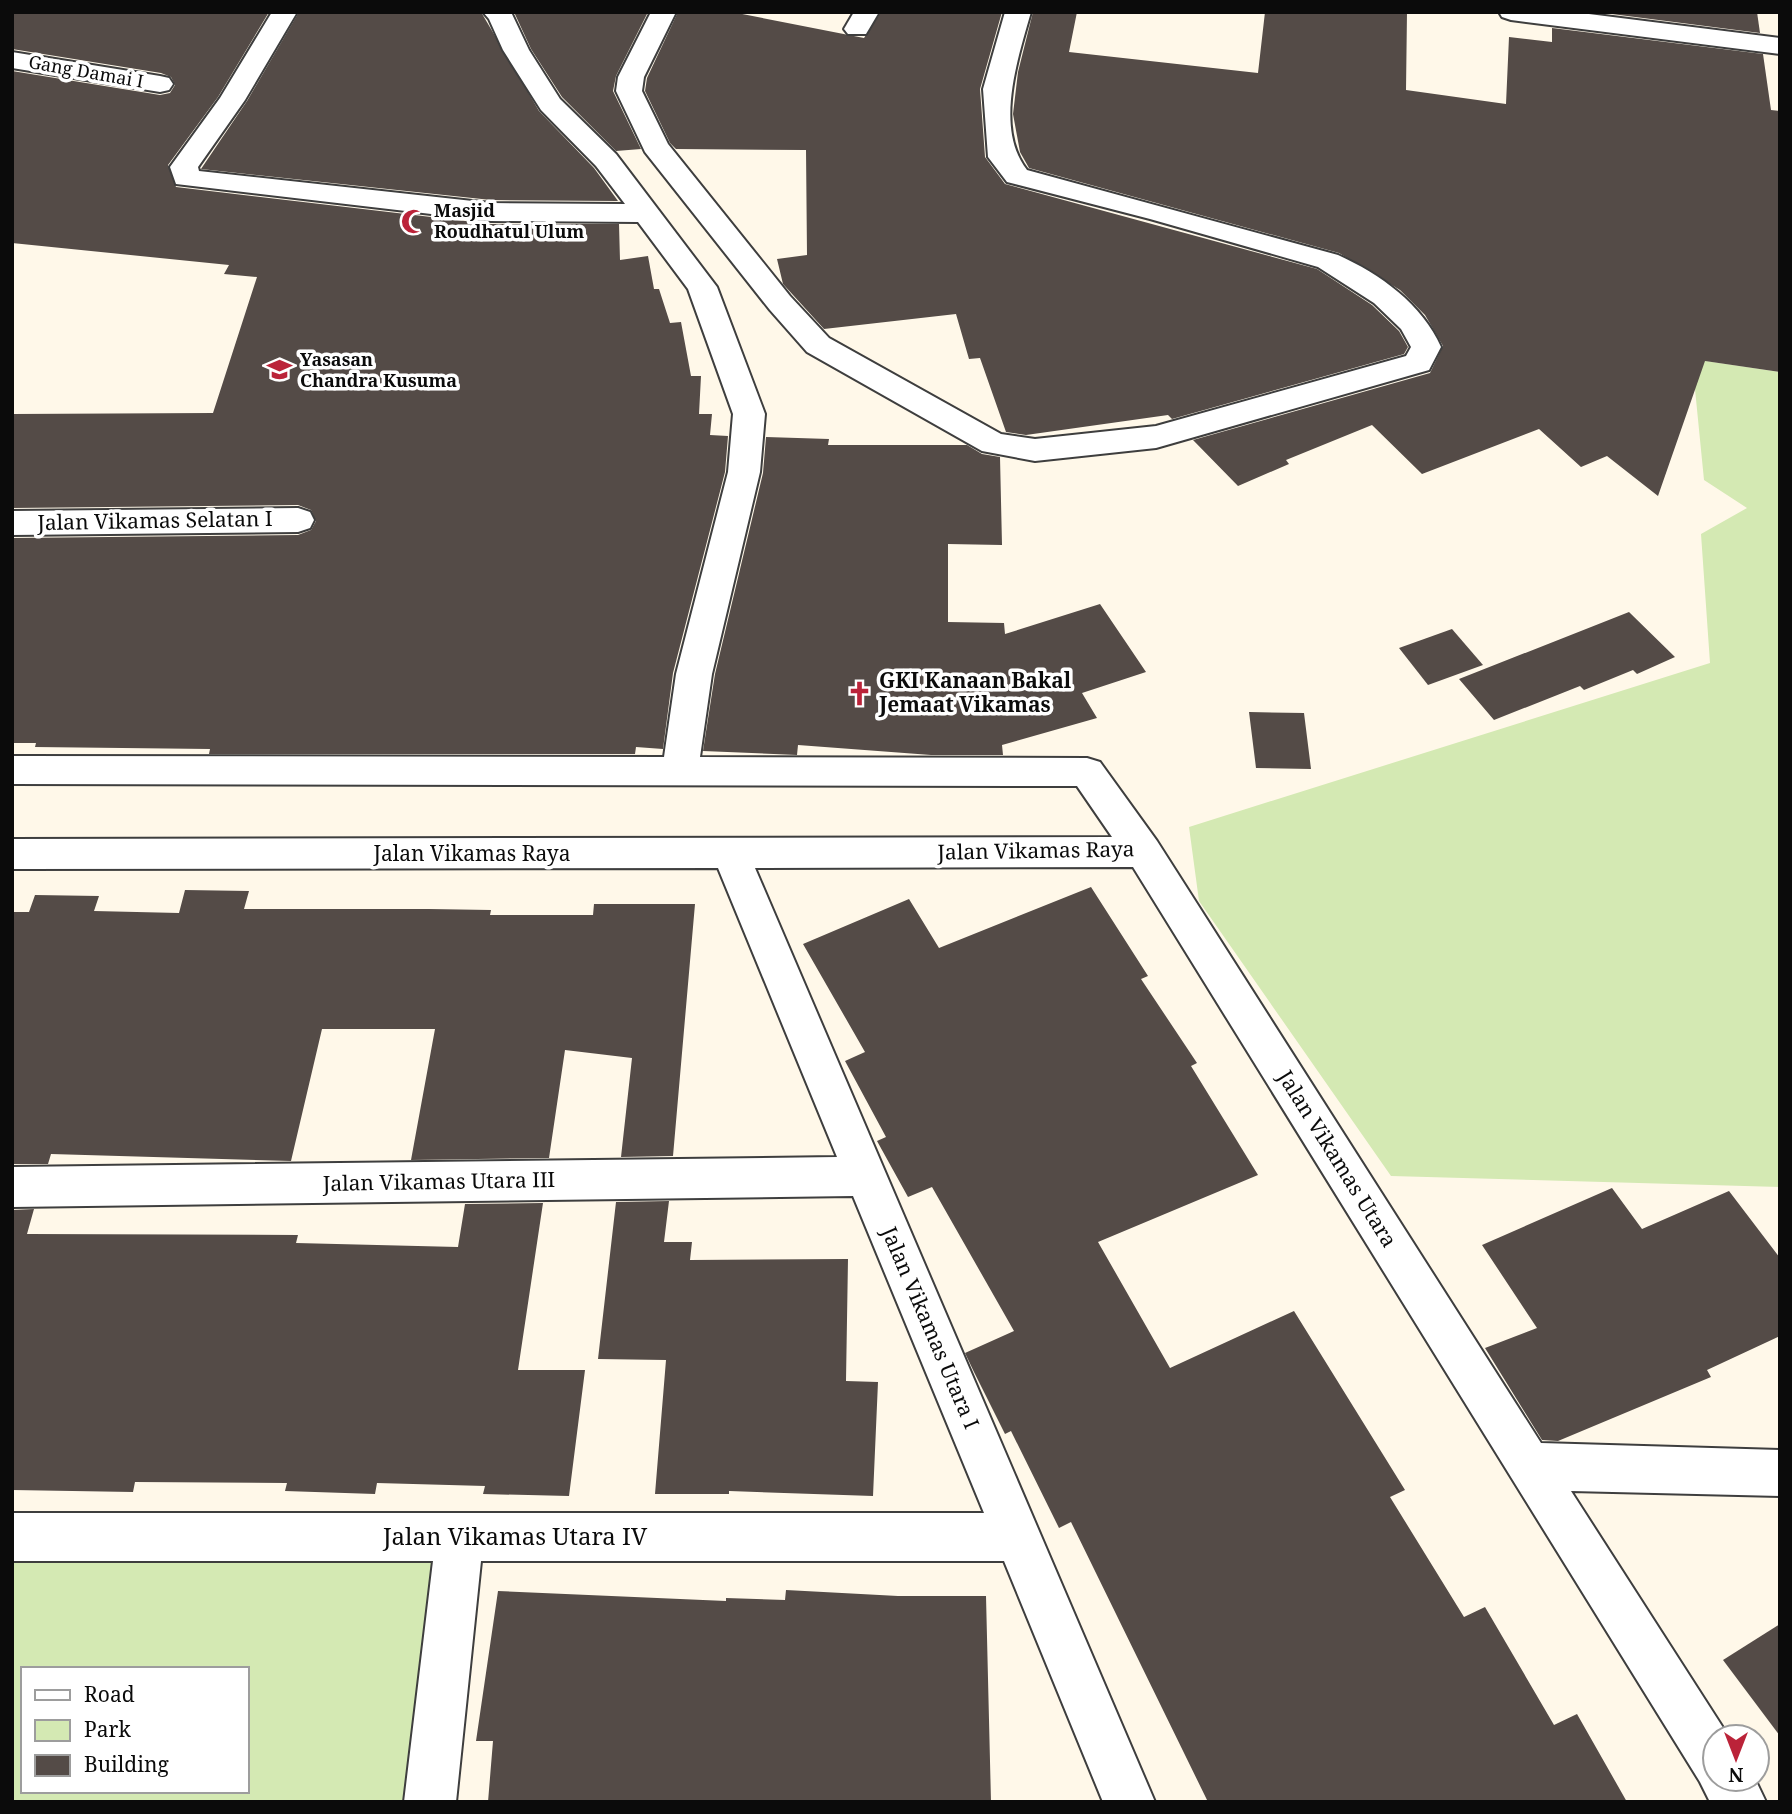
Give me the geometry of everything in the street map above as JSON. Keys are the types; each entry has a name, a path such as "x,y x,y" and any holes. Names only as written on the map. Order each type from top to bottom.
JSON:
{"street":[{"path":"285,12 232,100 184,167 186,178 491,212 644,213"},
{"path":"495,12 500,14 516,50 550,104 606,160 702,287 749,414 744,472 694,674 680,773"},
{"path":"664,12 631,77 629,91 654,146 780,303 818,345 993,443 1035,450 1156,437 1418,363 1426,347 1424,337 1375,288 1329,261 1189,220 1017,176 1002,157 996,89 1018,12"},
{"path":"1511,12 1616,18 1780,46"},
{"name":"Gang Damai I","path":"12,60 160,84"},
{"name":"Jalan Vikamas Selatan I","path":"12,523 298,520"},
{"name":"Jalan Vikamas Raya","path":"12,770 680,773 1078,770 1087,772 1139,845"},
{"name":"Jalan Vikamas Raya","path":"12,854 731,855 1139,845"},
{"name":"Jalan Vikamas Utara","path":"1139,845 1701,1739"},
{"name":"Jalan Vikamas Utara I","path":"731,855 1129,1802"},
{"name":"Jalan Vikamas Utara III","path":"12,1187 866,1177"},
{"path":"1531,1466 1780,1473"},
{"path":"430,1802 460,1536"},
{"name":"Jalan Vikamas Utara IV","path":"12,1537 1018,1536"}],"green space":[{"path":"1692,359 1780,372 1780,1187 1391,1176 1199,901 1189,827 1710,663 1701,534 1747,508 1704,480"},
{"path":"436,1545 403,1802 12,1802 12,1550"}],"building":[{"path":"12,12 269,12 218,97 168,165 176,187 491,224 619,224 620,260 648,256 654,289 659,289 670,323 681,322 691,376 701,376 699,414 712,414 710,435 728,436 725,472 673,673 663,749 636,747 635,754 209,754 210,749 35,747 36,743 12,743 12,538 298,535 311,530 316,521 311,510 298,505 12,508 12,414 213,413 257,277 224,274 229,265 12,243 12,71 160,95 170,93 175,85 171,77 161,73 12,49"},
{"path":"299,12 481,12 539,111 594,168 618,201 491,200 201,169 247,101"},
{"path":"514,12 648,12 616,76 613,91 641,149 616,151 562,97 531,49"},
{"path":"678,12 732,12 864,38 881,12 1002,12 980,89 985,157 1005,184 1317,269 1372,305 1399,331 1408,347 1404,354 1172,419 1168,415 1026,435 1006,432 980,358 969,359 956,314 824,329 783,284 777,259 807,255 806,150 676,149 670,143 645,91 647,78"},
{"path":"1033,12 1077,12 1069,52 1258,73 1265,12 1407,12 1406,90 1506,104 1509,37 1552,42 1552,28 1763,54 1771,110 1780,111 1780,372 1705,361 1658,496 1607,456 1581,467 1539,429 1422,474 1372,425 1286,460 1289,464 1238,486 1193,440 1430,373 1443,346 1425,315 1400,290 1339,253 1029,168 1020,152 1013,114 1018,72"},
{"path":"1596,12 1757,12 1760,33"},
{"path":"766,437 829,439 828,445 967,445 982,454 1000,457 1002,545 948,544 948,622 1004,623 1005,634 1100,604 1146,672 1082,693 1097,718 1002,745 1003,755 931,755 798,745 797,755 703,751 715,674 763,473"},
{"path":"1629,612 1675,657 1637,674 1633,670 1584,690 1580,686 1494,720 1459,679"},
{"path":"1452,629 1483,665 1428,685 1399,648"},
{"path":"1249,712 1304,713 1311,769 1256,768"},
{"path":"1091,887 1148,976 1141,979 1197,1063 1191,1066 1258,1175 1098,1242 1170,1368 1294,1311 1405,1490 1390,1497 1464,1617 1485,1607 1554,1725 1577,1714 1627,1802 1208,1802 1071,1522 1059,1528 1011,1431 1005,1434 965,1353 1014,1331 932,1187 908,1197 877,1141 886,1137 845,1061 865,1052 803,944 909,899 939,948"},
{"path":"185,890 249,891 244,909 491,910 490,915 593,915 594,904 695,904 673,1156 621,1157 632,1058 565,1050 549,1158 411,1160 435,1029 322,1029 291,1161 51,1154 48,1164 12,1164 12,912 29,912 35,895 99,896 94,911 179,913"},
{"path":"1612,1188 1642,1229 1729,1191 1780,1258 1780,1336 1707,1370 1711,1377 1558,1441 1542,1440 1485,1348 1537,1328 1482,1245"},
{"path":"669,1201 664,1242 692,1242 690,1260 848,1259 846,1381 878,1382 873,1496 729,1491 729,1494 655,1494 666,1360 598,1359 616,1202"},
{"path":"543,1203 518,1370 585,1370 569,1496 483,1494 485,1486 377,1483 375,1494 285,1491 287,1483 135,1482 133,1492 12,1490 12,1210 34,1209 27,1234 298,1235 296,1243 458,1247 465,1204"},
{"path":"786,1590 898,1596 986,1596 991,1802 488,1802 493,1741 476,1741 498,1591 726,1601 726,1598 785,1600"},
{"path":"1780,1624 1780,1736 1771,1723 1723,1660"}],"place":[{"name":"Masjid Roudhatul Ulum","path":"414,221"},
{"name":"Yasasan Chandra Kusuma","path":"280,370"},
{"name":"GKI Kanaan Bakal Jemaat Vikamas","path":"859,693"}]}
